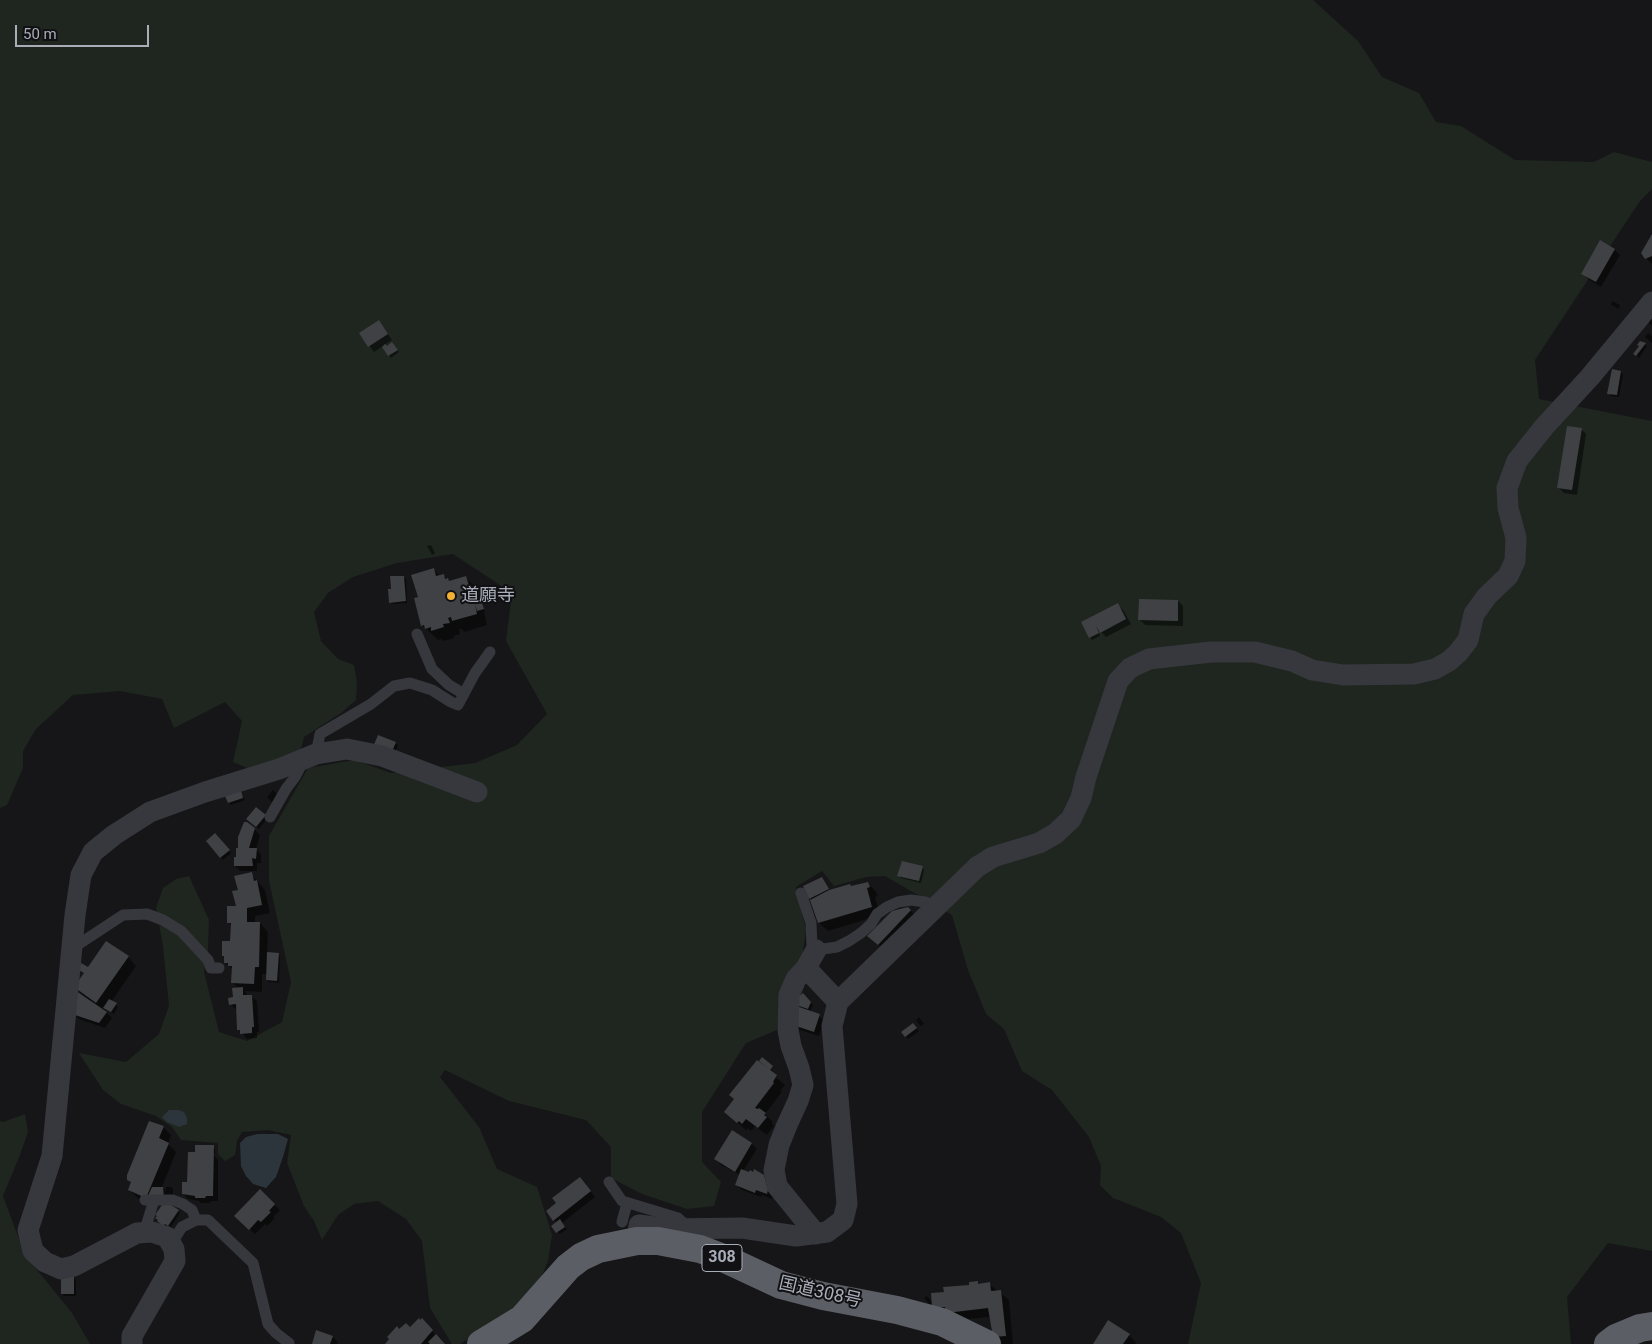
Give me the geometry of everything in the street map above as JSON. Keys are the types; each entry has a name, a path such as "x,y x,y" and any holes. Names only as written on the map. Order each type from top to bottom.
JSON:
{"highway":[{"name":"国道308号","path":"481,1344 522,1319 568,1267 581,1257 630,1232 658,1241 700,1249 781,1285 823,1296 897,1310 942,1322 987,1344"},
{"path":"1608,1344 1616,1338 1652,1326"}],"street":[{"path":"630,1232 639,1225 669,1229 742,1228 796,1236 827,1232 843,1220 847,1204 832,1026 838,1002 977,867 993,857 1039,843 1055,834 1071,819 1081,798 1086,777 1118,681 1130,668 1149,659 1211,652 1255,652 1292,661 1312,670 1343,675 1414,674 1435,669 1449,661 1468,640 1474,614 1487,596 1508,576 1515,560 1516,538 1508,508 1506,488 1517,461 1544,427 1590,378 1652,302"},
{"path":"132,1344 132,1336 175,1261 174,1249 167,1237 152,1232 137,1233 74,1266 61,1269 45,1262 33,1251 28,1230 52,1156 81,875 93,852 114,835 150,812 205,792 279,769 310,756 347,750 382,756 477,792"},
{"path":"816,1234 777,1186 774,1170 779,1145 803,1086 788,1030 789,995 796,979 811,959 838,1002"}],"lane":[{"path":"417,634 432,669 449,685 464,694"},
{"path":"270,817 286,789 310,756 320,734 371,704 394,686 410,683 432,690 458,705 490,652"},
{"path":"801,893 810,916 811,959 849,941 866,929 877,914 898,902 918,901 935,906"},
{"path":"72,948 123,915 147,914 163,920 181,931 208,960 211,968 219,968"},
{"path":"609,1182 622,1201 678,1218 689,1228"},
{"path":"144,1233 150,1200 173,1200 183,1204 192,1210 196,1220"},
{"path":"627,1203 630,1232"},
{"path":"171,1244 182,1227 196,1220 208,1220 253,1263 268,1324 288,1344"},
{"path":"519,1334 535,1320 534,1307"}],"shaded area":[{"path":"0,0 1313,0 1358,41 1382,77 1419,93 1436,122 1461,126 1515,160 1594,162 1614,152 1652,162 1652,189 1640,201 1535,360 1539,399 1652,421 1652,1251 1608,1243 1567,1297 1571,1344 1188,1344 1201,1283 1181,1233 1161,1217 1113,1198 1100,1185 1101,1166 1089,1137 1052,1090 1022,1071 1004,1029 986,1014 968,970 952,915 885,876 866,877 834,886 822,871 796,887 806,930 802,959 783,986 777,1030 746,1043 702,1112 702,1162 721,1182 714,1206 687,1209 642,1194 611,1178 611,1147 586,1120 509,1101 445,1070 440,1077 479,1127 497,1169 537,1187 552,1235 548,1261 540,1281 517,1307 460,1344 452,1344 430,1308 422,1241 406,1219 378,1201 354,1204 338,1215 322,1240 314,1221 304,1206 287,1163 291,1135 268,1130 242,1132 237,1141 235,1155 225,1161 218,1154 218,1143 181,1140 172,1127 156,1116 121,1104 103,1090 79,1053 126,1062 159,1034 169,1006 163,946 156,908 163,888 176,879 189,876 209,920 208,949 204,972 219,1032 247,1041 282,1022 291,982 269,881 269,836 308,768 354,760 391,773 475,763 517,745 547,714 506,641 512,593 453,554 397,563 353,577 328,593 314,612 321,641 338,659 354,665 357,683 356,700 341,713 304,737 300,754 252,770 233,762 242,721 225,702 174,728 162,699 120,691 73,695 36,729 23,751 23,768 7,805 0,808"},
{"path":"169,1110 184,1112 187,1124 179,1127 167,1122 162,1117"},
{"path":"25,1114 28,1132 3,1196 25,1255 72,1313 90,1344 0,1344 0,1121 3,1122"},
{"path":"257,1134 278,1134 288,1139 276,1177 266,1188 253,1184 241,1166 240,1143 246,1137"}],"building":[{"path":"1652,234 1652,256 1645,259 1641,253"},
{"path":"1600,240 1615,249 1596,282 1581,274"},
{"path":"379,320 388,334 368,347 359,333"},
{"path":"1640,341 1646,343 1636,356 1633,354"},
{"path":"392,342 398,350 388,356 382,347"},
{"path":"1612,369 1621,371 1617,395 1607,394"},
{"path":"1567,426 1582,428 1572,490 1557,488"},
{"path":"434,568 436,576 444,574 445,579 448,578 449,581 466,576 471,592 478,590 484,609 477,611 475,604 477,614 452,621 451,617 448,618 450,623 443,624 444,627 431,631 431,627 425,629 424,625 421,626 414,598 418,597 411,575"},
{"path":"390,576 404,576 406,601 389,603 388,589 391,589"},
{"path":"1139,599 1178,600 1178,621 1138,620"},
{"path":"1118,603 1126,619 1100,633 1096,626 1099,633 1089,638 1081,622"},
{"path":"378,735 396,742 391,754 373,747"},
{"path":"241,790 243,798 228,803 225,796"},
{"path":"256,807 266,815 256,827 246,819"},
{"path":"244,822 255,828 249,848 257,848 256,859 252,858 253,866 234,866 236,848 238,848 238,837"},
{"path":"215,833 230,850 220,858 206,841"},
{"path":"902,861 923,866 919,881 897,876"},
{"path":"252,872 254,881 257,880 262,905 247,908 247,922 260,922 259,967 255,967 254,984 231,983 232,966 224,963 224,956 222,956 222,941 230,941 231,923 227,923 227,906 236,906 232,891 238,890 234,876"},
{"path":"822,877 829,889 809,899 803,886"},
{"path":"868,882 870,887 867,888 872,907 818,923 810,900 829,890 850,884 851,886"},
{"path":"908,907 911,910 878,945 867,936 892,911"},
{"path":"106,941 129,956 96,1003 74,987 84,973 77,969 81,963 88,967"},
{"path":"267,952 279,953 277,981 266,980"},
{"path":"243,987 243,995 252,995 254,1027 252,1027 252,1033 240,1034 240,1030 237,1030 236,1004 229,1005 228,998 233,997 232,988"},
{"path":"76,991 107,1012 99,1023 72,1014"},
{"path":"803,993 811,1002 808,1009 796,1005 796,998"},
{"path":"109,999 117,1003 111,1012 103,1008"},
{"path":"799,1007 820,1014 814,1032 793,1025"},
{"path":"913,1023 917,1028 905,1037 901,1032"},
{"path":"762,1057 773,1066 770,1070 777,1075 774,1083 755,1108 759,1108 766,1113 764,1115 767,1117 758,1128 746,1119 742,1124 739,1121 737,1123 724,1112 734,1099 729,1095 757,1060 768,1068 759,1061"},
{"path":"149,1121 164,1126 159,1138 169,1143 146,1198 128,1190 131,1182 127,1180 127,1175"},
{"path":"732,1130 752,1143 735,1172 714,1159"},
{"path":"195,1145 214,1145 213,1196 195,1198 195,1196 182,1194 182,1182 187,1182 188,1152 195,1152"},
{"path":"741,1169 753,1172 754,1169 764,1175 768,1190 767,1194 756,1190 755,1193 735,1185"},
{"path":"580,1177 591,1191 553,1221 546,1211 556,1203 552,1198"},
{"path":"152,1187 163,1187 164,1198 147,1198"},
{"path":"260,1189 275,1204 269,1211 271,1212 261,1222 258,1220 249,1230 234,1216"},
{"path":"168,1203 179,1210 168,1226 165,1224 163,1226 157,1221 155,1218 157,1216 155,1215 162,1205"},
{"path":"560,1219 565,1227 556,1233 551,1226"},
{"path":"61,1276 74,1276 74,1294 61,1294"},
{"path":"978,1281 978,1284 990,1282 991,1291 1001,1290 1006,1336 993,1337 988,1308 946,1313 945,1307 932,1308 931,1293 944,1292 943,1287 969,1285 969,1282"},
{"path":"419,1318 420,1320 422,1318 433,1330 421,1344 385,1344 389,1339 387,1337 397,1326 399,1329 406,1323 410,1327"},
{"path":"1108,1320 1130,1334 1123,1344 1093,1344"},
{"path":"316,1330 333,1336 330,1344 312,1344"},
{"path":"436,1334 445,1344 430,1344 428,1342"}],"place":[{"name":"道願寺","path":"451,596"}]}
